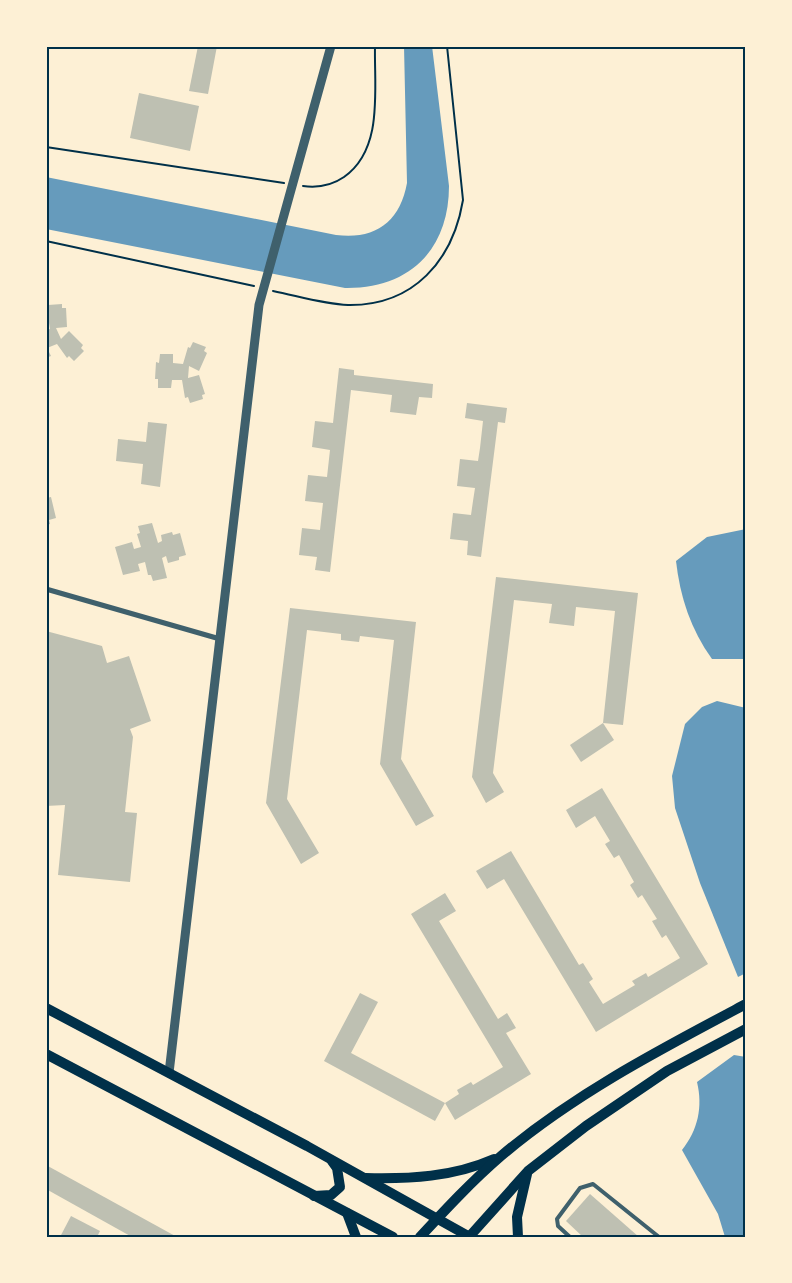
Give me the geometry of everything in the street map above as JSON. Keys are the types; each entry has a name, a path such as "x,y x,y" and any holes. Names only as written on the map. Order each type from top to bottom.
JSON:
{"main road":[{"path":"420,1237 436,1219 502,1156 572,1104 654,1053 746,1004"},
{"path":"46,1008 331,1160 469,1237 528,1171 586,1126 667,1071 744,1031"},
{"path":"46,1054 346,1214 393,1237"},
{"path":"362,1177 391,1178 448,1174 471,1169 502,1156"},
{"path":"310,1195 331,1195 340,1187 337,1168 331,1160"},
{"path":"518,1237 517,1217 520,1196 528,1171"},
{"path":"346,1214 356,1237"}],"street":[{"path":"169,1073 259,305 331,46"},
{"path":"46,589 220,639"}],"lane":[{"path":"570,1237 558,1226 556,1219 580,1188 594,1184 659,1237"}],"path":[{"path":"46,147 292,182 315,188 334,182 350,172 363,157 373,129 375,46"},
{"path":"266,289 348,305 372,303 396,296 417,284 435,267 449,247 458,224 463,200 447,46"},
{"path":"46,241 257,287"}],"water":[{"path":"404,46 432,46 449,186 447,209 442,229 433,247 421,261 406,273 368,287 345,288 46,229 46,177 336,235 350,236 363,234 384,226 392,218 404,197 407,183"},
{"path":"746,529 746,659 712,659 692,625 680,587 676,561 707,537"},
{"path":"717,701 746,708 746,973 738,977 700,883 675,808 672,776 685,724 702,707"},
{"path":"734,1055 746,1057 746,1237 725,1237 718,1214 682,1150 692,1134 698,1118 699,1091 697,1082"}],"building":[{"path":"198,46 217,46 208,94 189,91"},
{"path":"139,93 199,106 190,151 130,138"},
{"path":"62,304 62,308 66,308 67,327 56,328 61,339 69,331 83,345 81,348 84,351 74,361 69,356 67,358 57,344 47,348 51,356 46,358 46,330 50,329 49,323 47,323 48,305"},
{"path":"193,342 206,347 204,351 207,353 199,371 189,366 188,378 199,375 205,394 202,395 203,399 190,403 188,397 185,398 182,380 172,380 171,388 158,388 158,379 155,379 156,362 159,363 160,354 173,354 173,363 183,364 188,347 190,348"},
{"path":"339,368 354,370 354,375 433,384 432,398 419,397 416,415 390,412 392,395 351,390 330,572 315,570 317,557 299,555 302,528 320,530 323,503 305,501 308,475 327,477 330,450 312,447 315,421 333,423"},
{"path":"467,403 507,408 505,423 498,422 481,557 467,555 468,541 450,539 453,513 471,515 475,488 457,486 460,459 478,461 480,448 483,421 465,418"},
{"path":"148,422 167,424 160,487 141,484 143,464 116,461 118,439 146,442"},
{"path":"51,497 56,518 49,520 50,524 46,525 46,498"},
{"path":"152,523 158,543 162,541 161,535 172,532 173,535 180,533 186,555 179,557 179,560 168,563 166,556 162,558 167,578 153,581 151,575 148,575 145,562 138,564 140,571 123,575 115,547 132,542 134,549 141,547 137,534 140,533 138,526"},
{"path":"496,577 638,593 623,725 603,723 615,611 576,607 574,626 549,623 552,604 514,600 493,773 504,792 486,803 472,777"},
{"path":"290,608 416,622 401,759 434,816 416,826 380,764 394,640 360,636 359,642 341,640 341,634 307,630 287,799 319,853 301,864 266,803"},
{"path":"46,631 102,646 107,663 129,656 151,721 130,729 133,737 125,812 137,813 130,882 58,875 65,805 46,806"},
{"path":"603,723 614,740 581,762 570,745"},
{"path":"602,788 708,964 596,1032 504,879 487,889 476,871 511,851 579,965 583,963 593,979 589,982 603,1004 635,985 632,981 646,973 648,977 680,958 666,935 662,938 652,921 657,919 642,895 638,898 630,885 634,882 619,855 614,858 605,844 610,841 595,816 576,828 566,810"},
{"path":"445,893 456,911 439,921 498,1019 507,1013 516,1028 506,1033 531,1074 455,1120 445,1103 459,1094 457,1090 471,1082 473,1085 503,1067 411,914"},
{"path":"360,993 378,1002 351,1053 445,1103 435,1121 324,1061"},
{"path":"46,1165 177,1237 132,1237 46,1189"},
{"path":"590,1194 639,1237 583,1237 566,1221"},
{"path":"71,1216 100,1231 97,1237 60,1237"}]}
